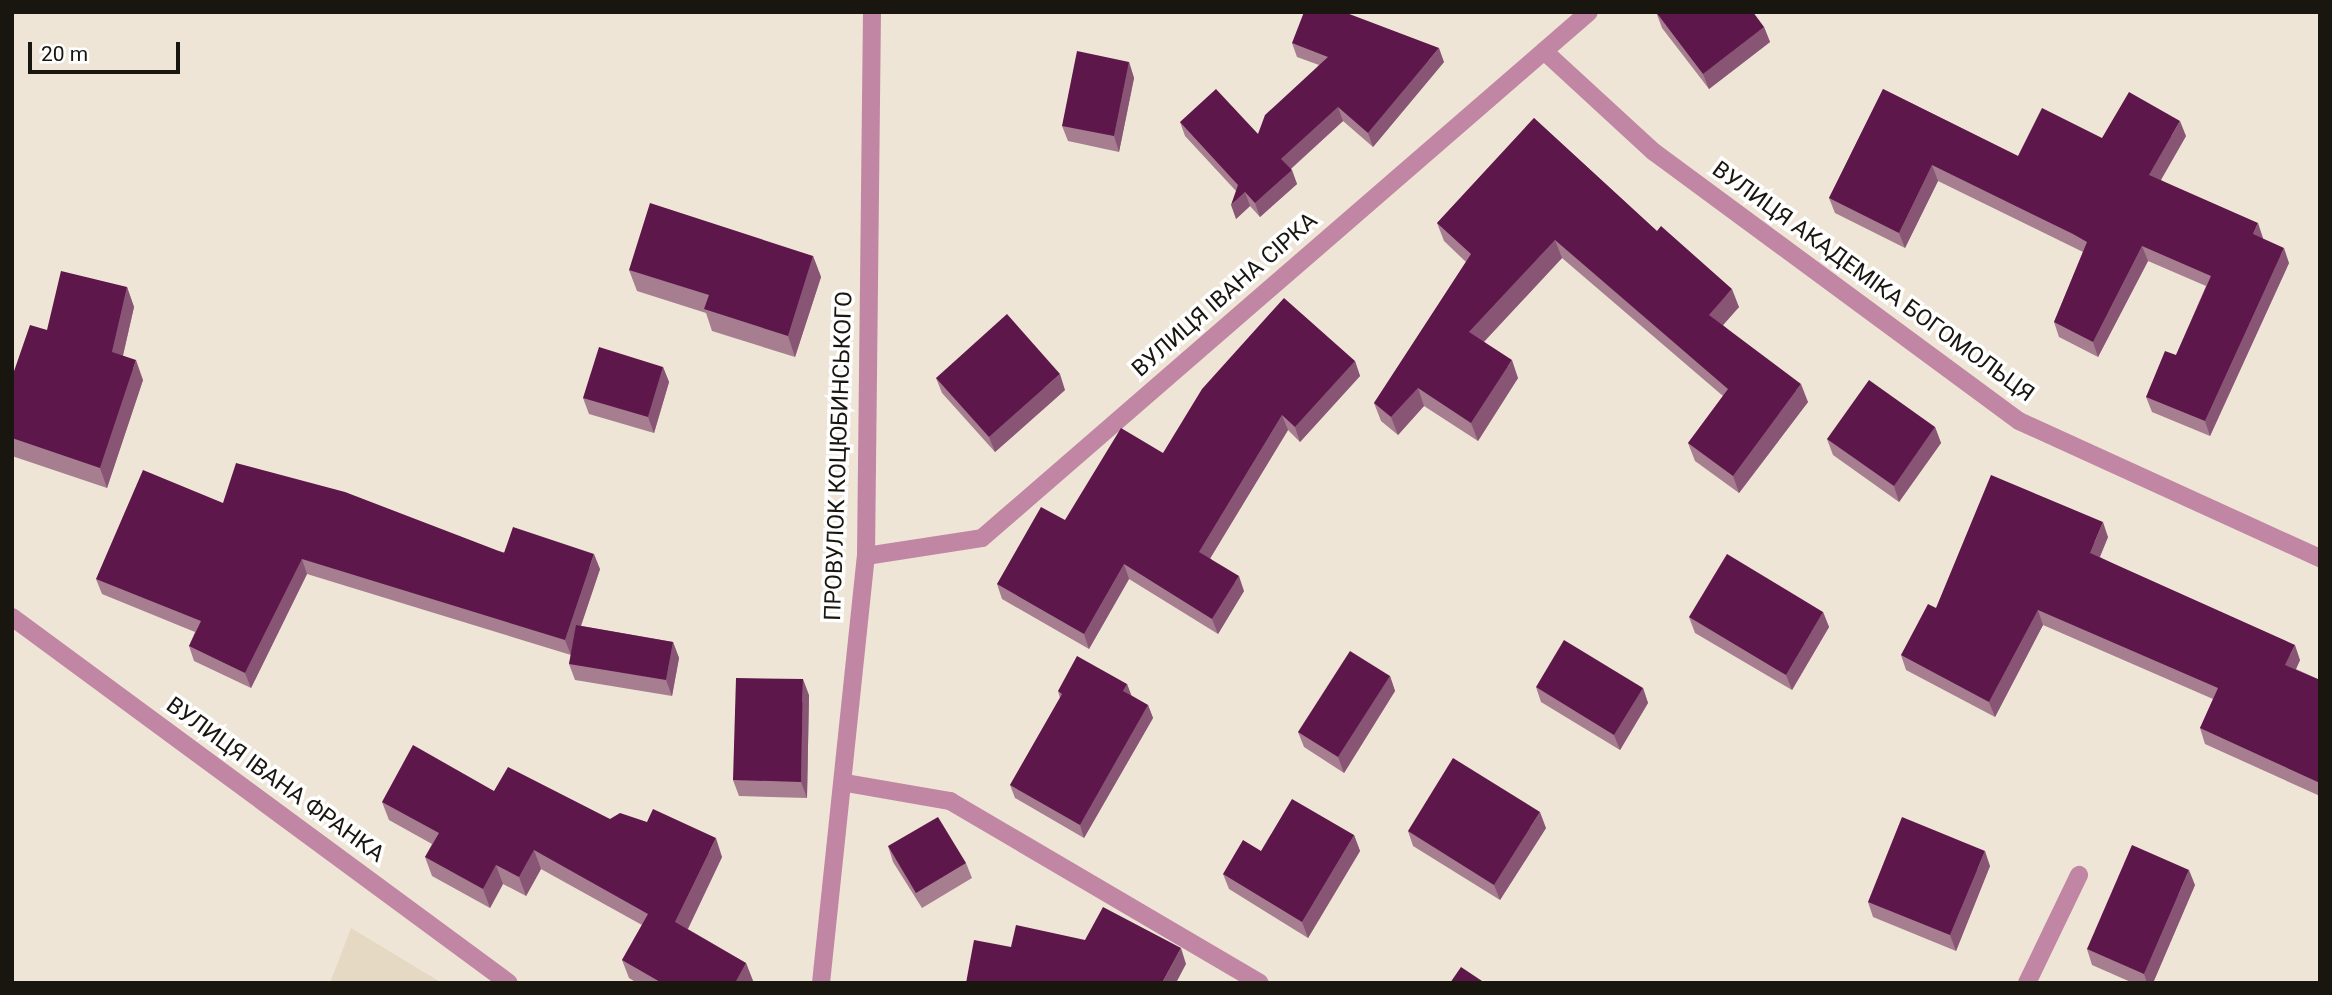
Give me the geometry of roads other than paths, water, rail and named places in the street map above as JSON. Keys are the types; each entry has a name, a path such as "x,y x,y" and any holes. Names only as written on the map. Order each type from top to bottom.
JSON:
{"street":[{"name":"ПРОВУЛОК КОЦЮБИНСЬКОГО","path":"821,983 846,783 866,556 872,12"},
{"name":"ВУЛИЦЯ ІВАНА СІРКА","path":"866,556 982,538 1589,12"},
{"name":"ВУЛИЦЯ АКАДЕМІКА БОГОМОЛЬЦЯ","path":"1544,51 1654,152 2019,421 2320,558"},
{"name":"ВУЛИЦЯ ІВАНА ФРАНКА","path":"12,617 509,983"},
{"path":"846,783 950,801 1260,983"},
{"path":"2027,983 2079,875"}]}
